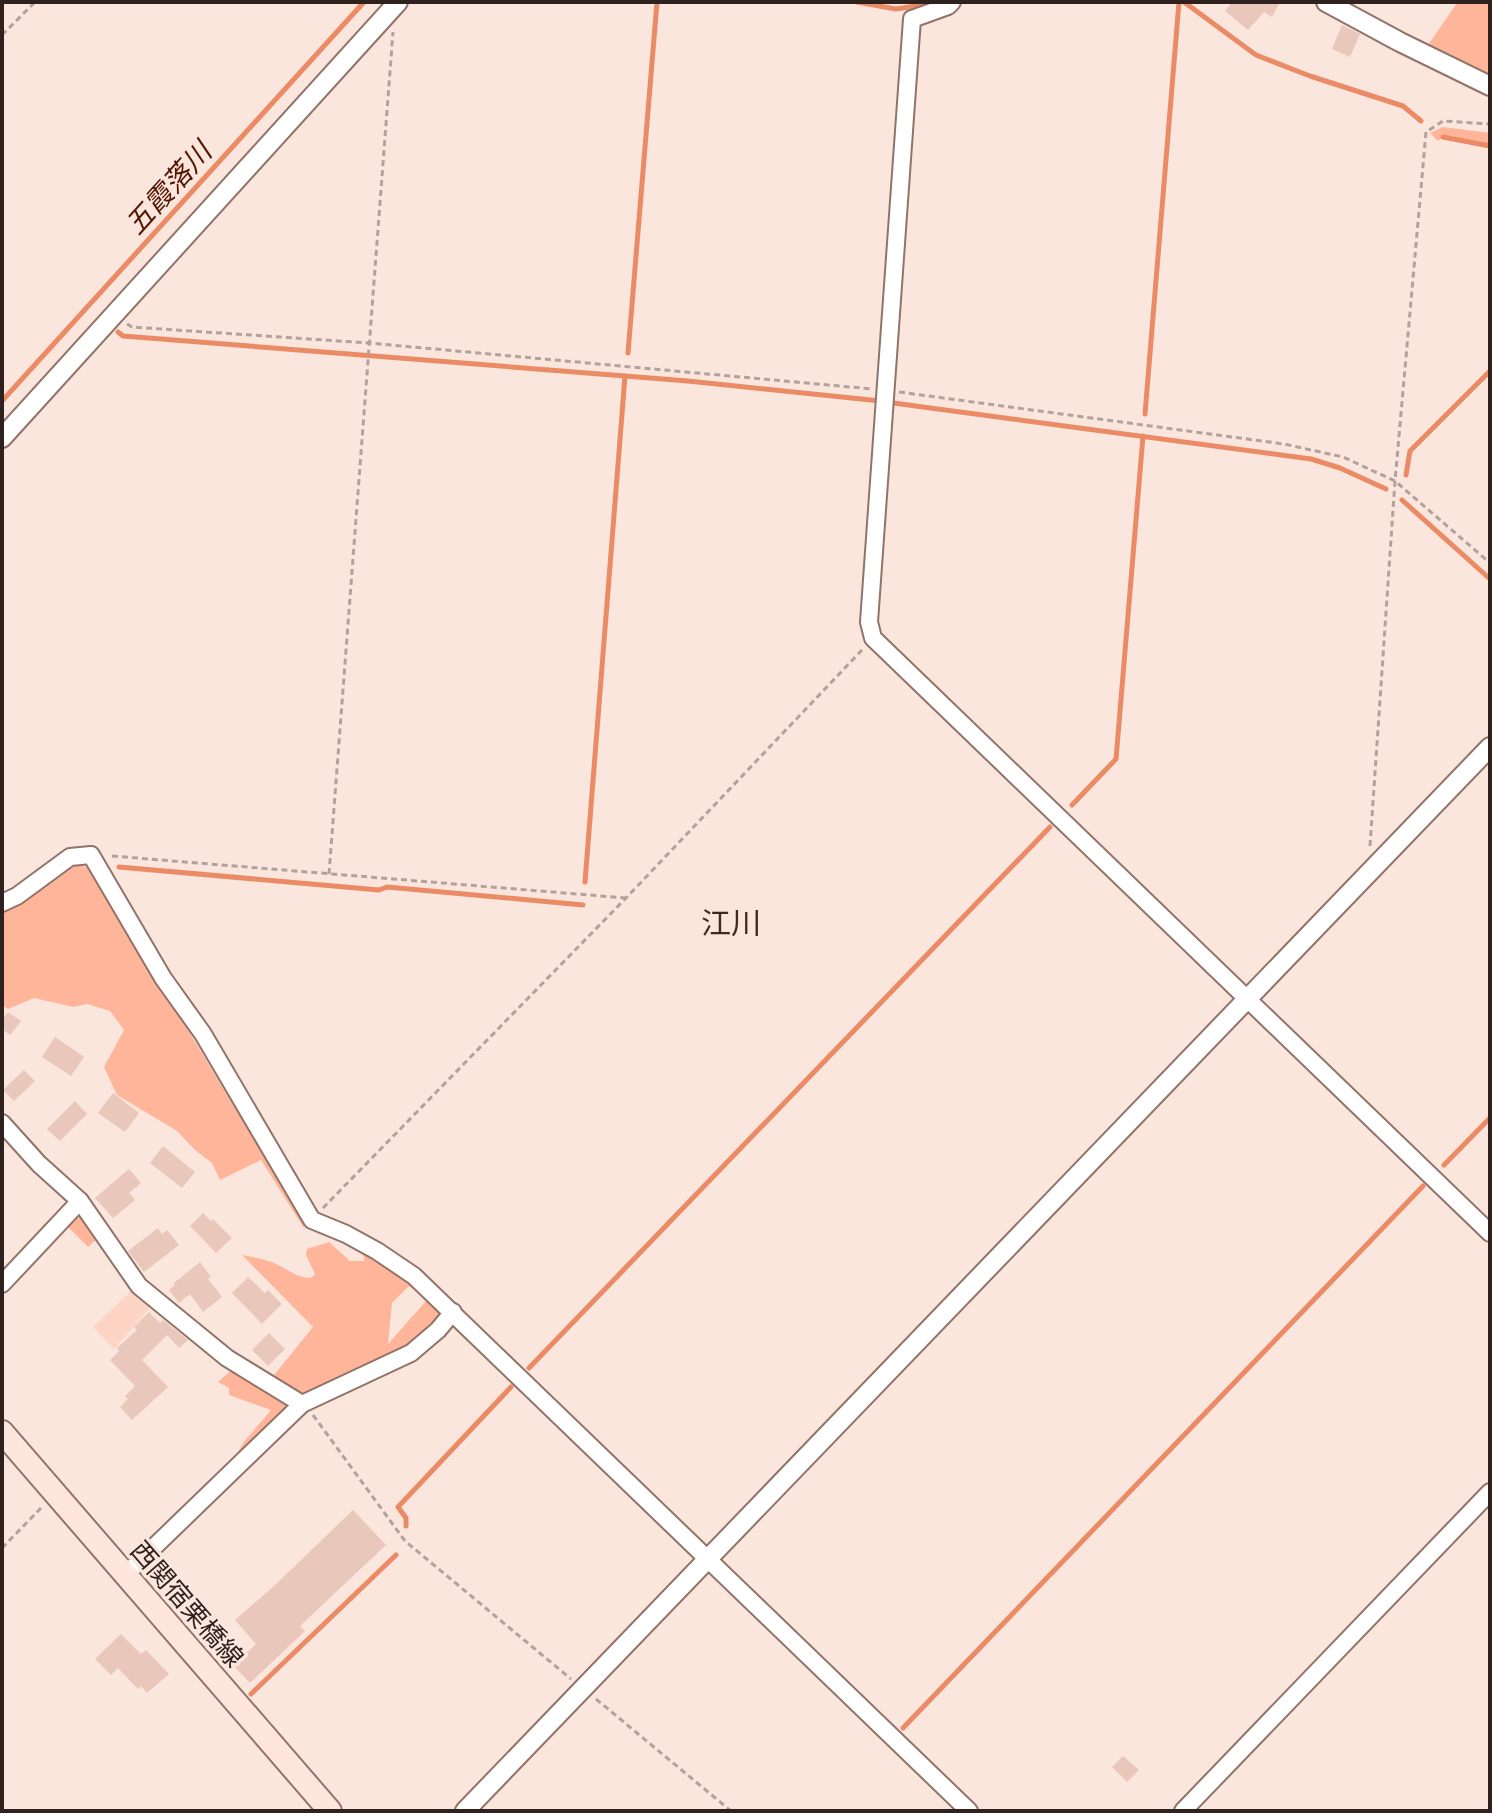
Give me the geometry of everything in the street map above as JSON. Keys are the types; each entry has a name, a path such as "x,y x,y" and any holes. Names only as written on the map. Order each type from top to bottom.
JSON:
{"main road":[{"name":"西関宿栗橋線","path":"2,1432 330,1811"}],"street":[{"path":"952,2 912,19 869,622 873,638 1490,1233"},
{"path":"1326,2 1490,86"},
{"path":"2,438 397,4"},
{"path":"465,1811 1490,747"},
{"path":"2,903 17,896 70,857 91,855 163,978 203,1034 312,1220 346,1234 414,1276 969,1811"},
{"path":"2,1123 39,1164 80,1201 139,1286 227,1358 302,1404"},
{"path":"2,1284 80,1201"},
{"path":"125,1575 302,1404 411,1353 438,1330 453,1312"},
{"path":"1183,1811 1490,1492"}],"path":[{"path":"2,35 35,2"},
{"path":"329,874 397,4"},
{"path":"1376,865 1369,854 1395,481 1426,132 1443,121 1490,124"},
{"path":"114,315 132,327 369,345 886,398 1284,444 1343,457 1395,481 1490,563"},
{"path":"312,1220 626,898 873,638"},
{"path":"91,855 626,898"},
{"path":"302,1404 318,1419 405,1541 731,1811"},
{"path":"2,1548 55,1494"}],"shaded area":[{"path":"1457,3 1490,4 1490,74 1428,45"},
{"path":"1443,127 1490,133 1490,146 1443,137 1438,141 1430,133"},
{"path":"70,863 91,868 300,1213 305,1230 261,1160 220,1180 212,1163 177,1131 117,1095 104,1067 124,1030 110,1011 87,1004 73,1007 34,998 8,1009 2,1005 2,908"},
{"path":"83,1218 99,1237 88,1247 67,1226 73,1219"},
{"path":"329,1242 350,1261 365,1261 360,1247 374,1254 441,1307 439,1320 414,1344 307,1393 294,1392 270,1380 313,1327 242,1255 311,1278 315,1274 306,1255 307,1249","holes":["409,1286 420,1292 426,1301 388,1344 392,1303"]},
{"path":"134,1288 155,1302 114,1349 93,1327"},
{"path":"234,1368 288,1407 232,1463 243,1443 271,1410 229,1395 229,1388 218,1382"}],"building":[{"path":"1232,2 1280,2 1272,17 1264,12 1248,30 1225,11"},
{"path":"1342,25 1360,34 1350,57 1332,49"},
{"path":"8,1012 21,1021 10,1035 2,1029 2,1020"},
{"path":"55,1037 84,1057 71,1076 42,1057"},
{"path":"24,1070 35,1081 14,1101 3,1090"},
{"path":"113,1093 139,1113 125,1132 98,1113"},
{"path":"75,1101 87,1114 60,1141 47,1129"},
{"path":"163,1146 195,1172 182,1188 150,1163"},
{"path":"129,1169 141,1183 129,1193 135,1200 113,1218 95,1198"},
{"path":"203,1213 232,1238 216,1253 190,1226"},
{"path":"158,1228 162,1234 167,1230 179,1245 144,1272 128,1251"},
{"path":"200,1262 222,1297 203,1312 190,1294 179,1303 169,1290"},
{"path":"248,1277 282,1304 262,1324 232,1293"},
{"path":"149,1312 160,1323 163,1320 188,1340 179,1348 167,1335 142,1360 168,1387 132,1420 120,1407 135,1386 110,1360"},
{"path":"269,1333 285,1349 268,1366 252,1350"},
{"path":"353,1510 386,1545 300,1626 305,1631 250,1683 233,1665 256,1644 235,1620"},
{"path":"121,1634 141,1654 146,1650 169,1674 147,1693 141,1686 138,1689 118,1668 111,1675 95,1659"},
{"path":"1123,1756 1139,1770 1127,1782 1112,1767"}],"waterway":[{"name":"五霞落川","path":"2,401 364,2"},
{"path":"628,353 657,2"},
{"path":"857,2 896,9 935,3"},
{"path":"1145,414 1179,2"},
{"path":"1184,2 1256,55 1403,106 1421,121"},
{"path":"1443,137 1490,146"},
{"path":"118,332 123,336 688,381 871,400 1311,459 1340,468 1386,489"},
{"path":"1406,475 1410,451 1490,371"},
{"path":"585,882 625,376"},
{"path":"1072,805 1116,759 1143,436"},
{"path":"1402,500 1490,579"},
{"path":"529,1368 1050,827"},
{"path":"119,867 583,905"},
{"path":"1444,1165 1490,1118"},
{"path":"903,1728 1423,1186"},
{"path":"406,1526 406,1518 398,1507 511,1387"},
{"path":"251,1694 396,1555"}],"district":[{"name":"江川","path":"731,924"}]}
